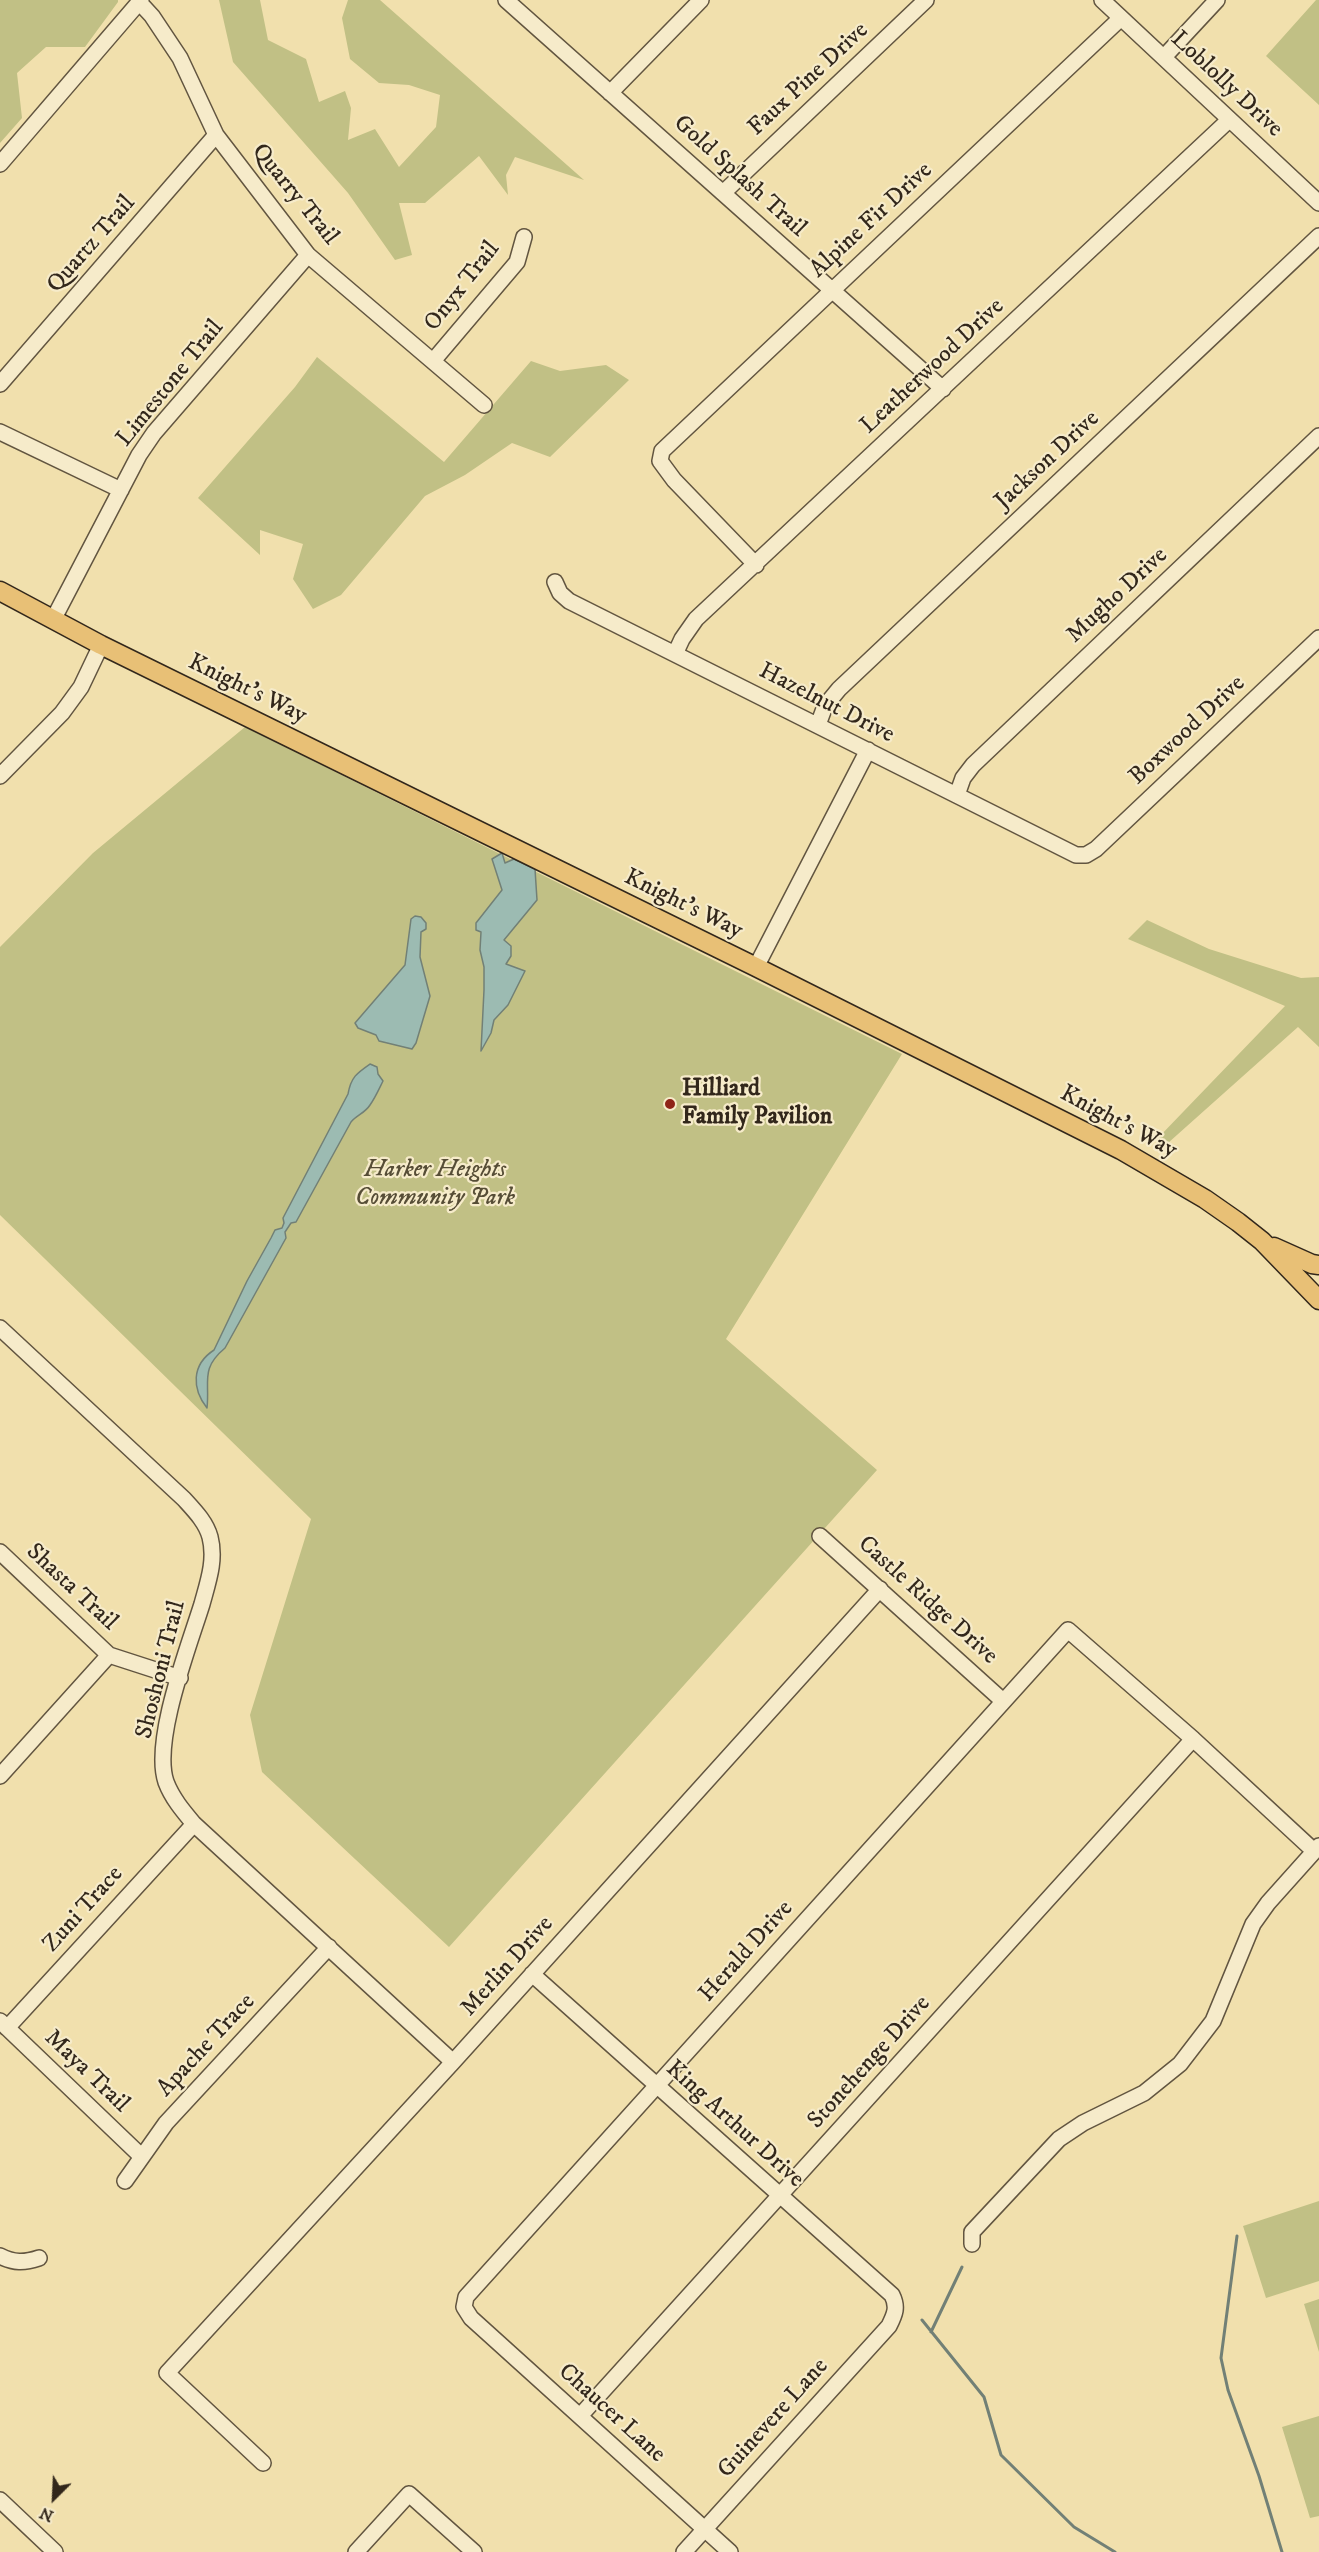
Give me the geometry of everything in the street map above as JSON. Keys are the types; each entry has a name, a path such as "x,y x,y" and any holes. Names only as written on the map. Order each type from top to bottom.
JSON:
{"main road":[{"name":"Knight's Way","path":"0,591 101,645 756,967 1121,1150 1205,1199 1262,1241 1318,1297"},
{"path":"1262,1241 1319,1265"}],"street":[{"name":"Gold Splash Trail","path":"506,0 943,389"},
{"path":"610,93 701,0"},
{"name":"Faux Pine Drive","path":"723,193 926,0"},
{"name":"Loblolly Drive","path":"1102,0 1319,203"},
{"path":"1164,57 1217,0"},
{"path":"0,164 140,1"},
{"name":"Quarry Trail","path":"140,1 180,58 216,135 308,255 484,405"},
{"name":"Alpine Fir Drive","path":"756,565 674,480 660,461 662,451 1121,18"},
{"name":"Leatherwood Drive","path":"675,654 696,619 1229,120"},
{"name":"Quartz Trail","path":"0,384 216,135"},
{"name":"Onyx Trail","path":"433,361 518,262 524,237"},
{"name":"Jackson Drive","path":"818,725 825,706 839,689 1319,237"},
{"name":"Limestone Trail","path":"54,618 139,455 154,433 308,255"},
{"path":"0,432 121,490"},
{"name":"Mugho Drive","path":"957,795 963,777 973,765 1319,436"},
{"name":"Hazelnut Drive","path":"555,582 560,593 569,601 1076,855 1086,855"},
{"name":"Boxwood Drive","path":"1086,855 1096,849 1319,638"},
{"path":"0,776 62,713 81,687 101,645"},
{"path":"756,967 868,750"},
{"name":"Shoshoni Trail","path":"0,1328 184,1499 201,1519 210,1536 211,1572 169,1718 162,1762 165,1780 171,1793 194,1824 453,2062"},
{"name":"Castle Ridge Drive","path":"820,1536 1004,1701"},
{"name":"Shasta Trail","path":"0,1552 109,1655 180,1678"},
{"name":"Merlin Drive","path":"263,2463 167,2373 453,2062 880,1589"},
{"name":"Herald Drive","path":"464,2307 466,2297 1068,1630 1192,1739"},
{"path":"0,1776 109,1655"},
{"path":"972,2244 972,2232 1059,2139 1083,2123 1144,2093 1180,2064 1213,2022 1253,1924 1268,1903 1317,1849 1192,1739"},
{"name":"Stonehenge Drive","path":"580,2416 1192,1739"},
{"name":"Zuni Trace","path":"4,2024 194,1824"},
{"name":"Apache Trace","path":"125,2181 166,2123 329,1947"},
{"name":"King Arthur Drive","path":"532,1974 892,2295 896,2304 895,2315"},
{"name":"Maya Trail","path":"4,2024 141,2156"},
{"path":"0,2256 16,2262 27,2262 39,2258"},
{"name":"Chaucer Lane","path":"464,2307 471,2318 730,2552"},
{"name":"Guinevere Lane","path":"684,2552 889,2326 895,2315"},
{"path":"356,2552 408,2494 474,2552"},
{"path":"0,2500 55,2552"}],"green space":[{"path":"0,0 118,0 118,2 85,47 46,47 17,73 22,118 0,143"},
{"path":"219,0 260,0 268,40 306,59 319,102 345,91 351,108 348,140 375,129 399,167 436,127 440,95 409,85 379,83 350,59 342,18 348,0 380,0 584,180 515,157 506,175 508,195 479,156 425,203 399,203 412,255 395,260 348,193 233,62"},
{"path":"1316,0 1319,0 1319,105 1266,56"},
{"path":"317,357 444,462 531,361 560,371 606,365 629,380 550,457 512,443 465,475 425,496 341,595 313,609 293,579 303,544 260,530 260,555 198,498 295,387"},
{"name":"Harker Heights Community Park","path":"245,727 902,1054 726,1339 877,1470 449,1947 262,1772 250,1715 311,1519 0,1215 0,947 93,853"},
{"path":"1147,920 1209,949 1301,978 1319,977 1319,1047 1298,1027 1168,1143 1158,1138 1285,1006 1128,939"},
{"path":"1319,2201 1319,2281 1266,2298 1243,2226"},
{"path":"1319,2299 1319,2352 1304,2304"},
{"path":"1319,2416 1319,2516 1310,2518 1282,2427"}],"water":[{"path":"502,853 505,863 514,859 535,869 537,900 504,940 511,946 511,956 506,964 525,971 508,1005 494,1020 491,1033 481,1051 484,967 480,950 481,932 476,930 476,923 502,890 492,859"},
{"path":"415,916 421,917 426,923 426,929 421,932 420,957 430,996 416,1043 412,1049 379,1041 376,1035 358,1028 355,1023 405,965 411,919"},
{"path":"370,1064 377,1067 378,1074 383,1081 368,1108 351,1122 296,1222 291,1223 285,1232 286,1238 225,1348 212,1362 208,1376 207,1408 199,1393 196,1378 201,1363 214,1350 247,1281 275,1230 282,1228 283,1218 348,1094 353,1079"}],"waterway":[{"path":"1237,2236 1221,2358 1228,2390 1259,2476 1282,2552"},
{"path":"931,2332 962,2267"},
{"path":"922,2320 984,2397 1001,2455 1074,2527 1115,2552"}],"place":[{"name":"Hilliard Family Pavilion","path":"670,1104"}]}
